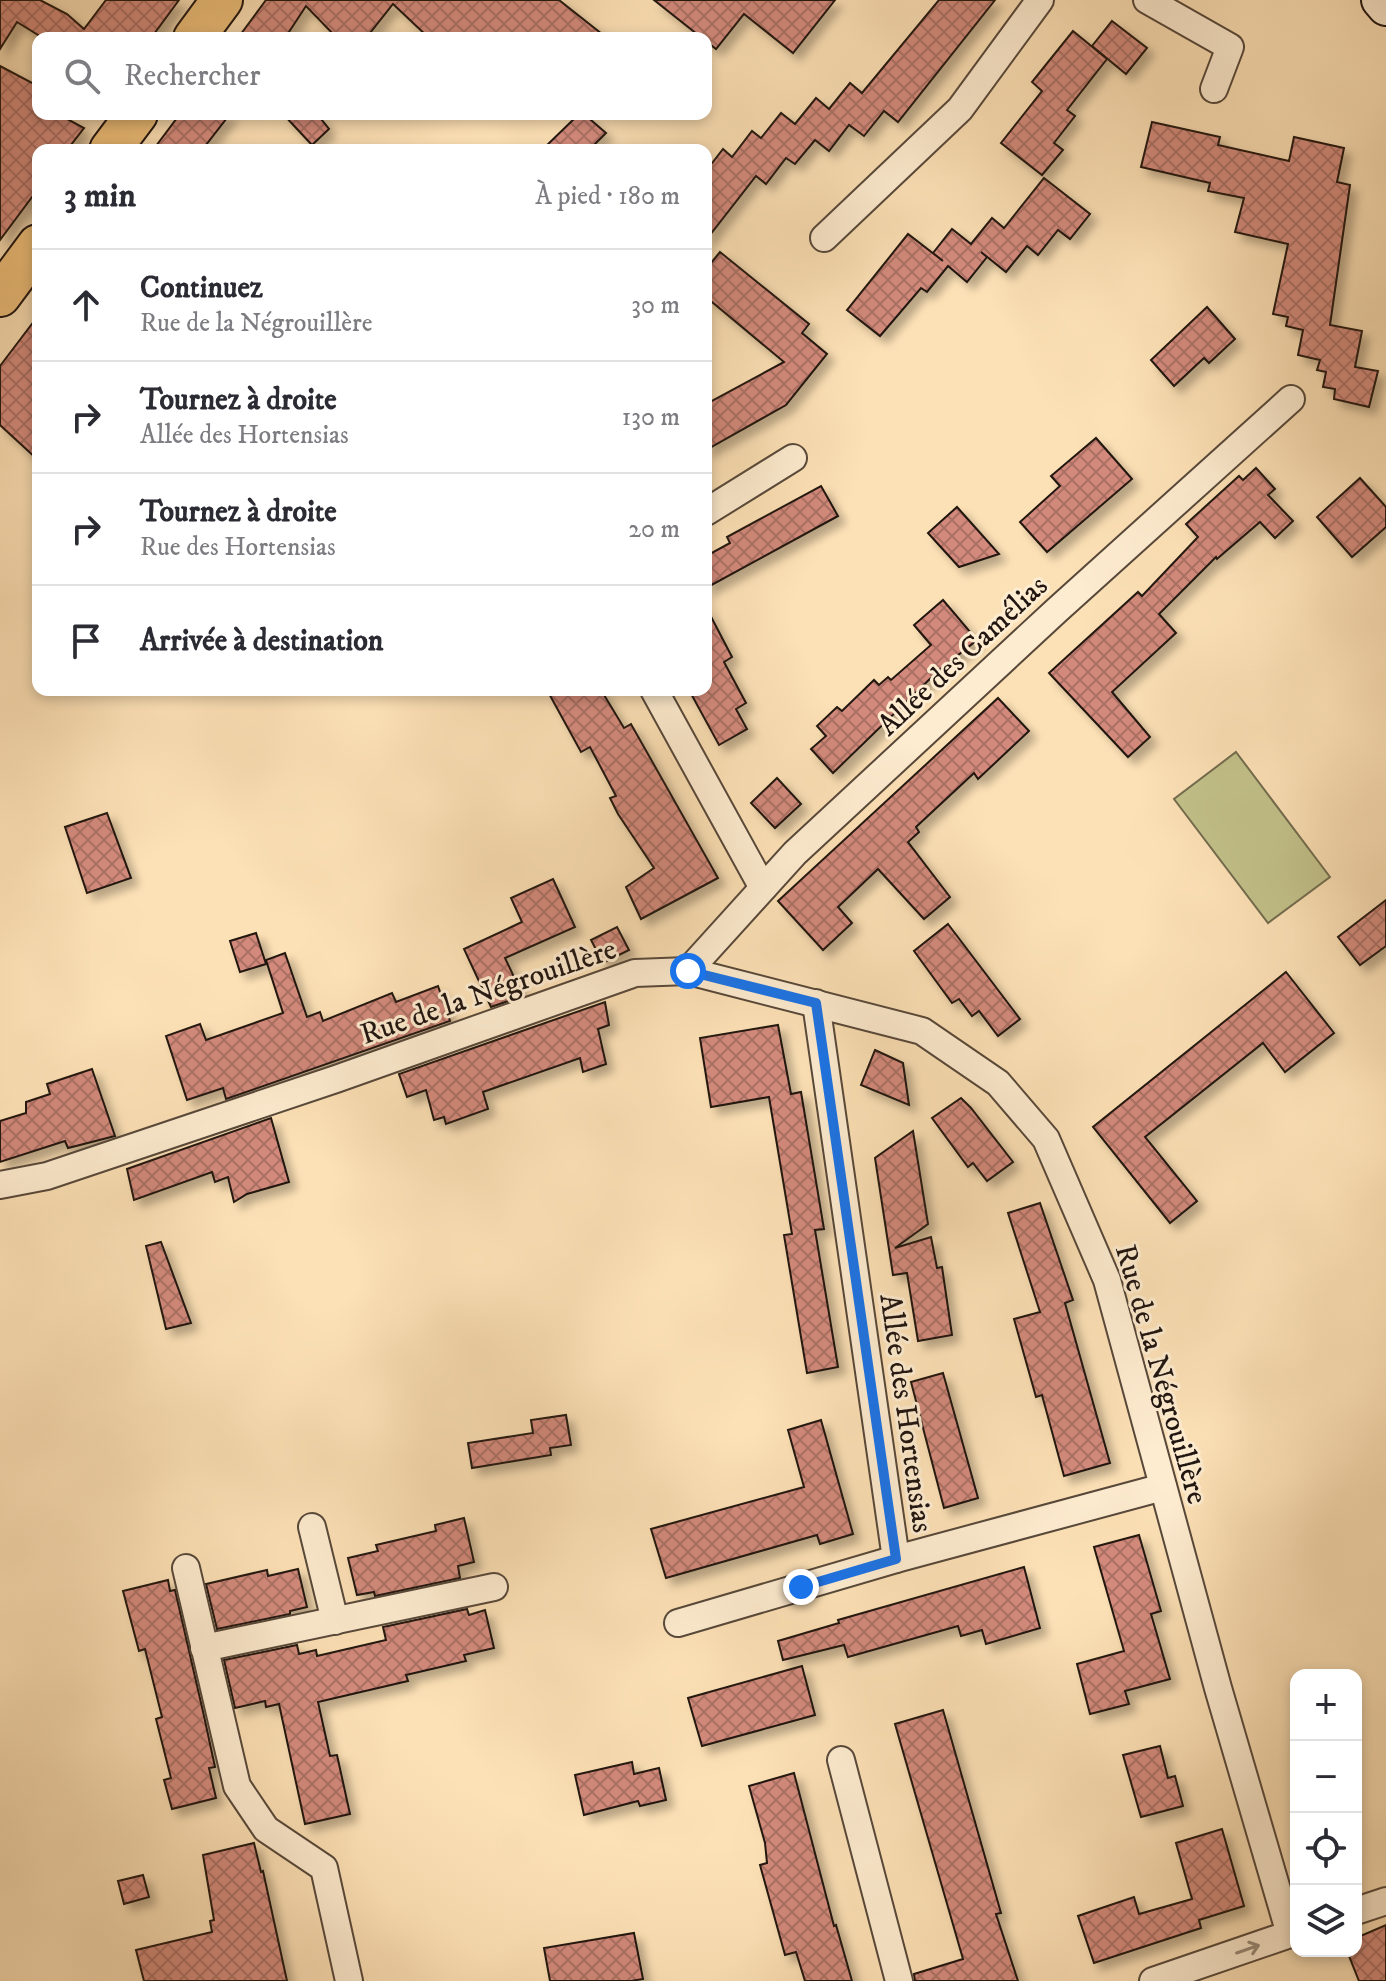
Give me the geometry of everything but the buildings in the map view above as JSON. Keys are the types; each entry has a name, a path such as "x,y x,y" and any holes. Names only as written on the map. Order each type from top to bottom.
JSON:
{"main road":[{"path":"198,32 222,0"},
{"path":"1380,0 1386,7"},
{"path":"114,144 132,120"},
{"path":"0,296 32,253"}],"street":[{"path":"824,238 960,109 1040,0"},
{"path":"1147,0 1230,47 1214,89"},
{"name":"Allée des Camélias","path":"688,971 795,853 1291,399"},
{"path":"712,508 793,458"},
{"path":"657,696 763,888"},
{"name":"Rue de la Négrouillère","path":"0,1185 47,1176 336,1079 635,973 688,971 922,1031 998,1083 1046,1139 1107,1280 1163,1487 1290,1923"},
{"name":"Allée des Hortensias","path":"816,1003 896,1559 1163,1487"},
{"path":"312,1527 335,1621"},
{"path":"678,1623 896,1559"},
{"path":"186,1568 237,1786 266,1829 324,1868 349,1981"},
{"path":"204,1648 494,1587"},
{"path":"841,1760 899,1981"},
{"path":"1362,1909 1386,1901"},
{"path":"1153,1981 1290,1934"}],"shaded area":[{"path":"1236,752 1330,877 1268,923 1174,799"}],"route":[{"path":"688,971 816,1003 896,1559 801,1587"}]}
